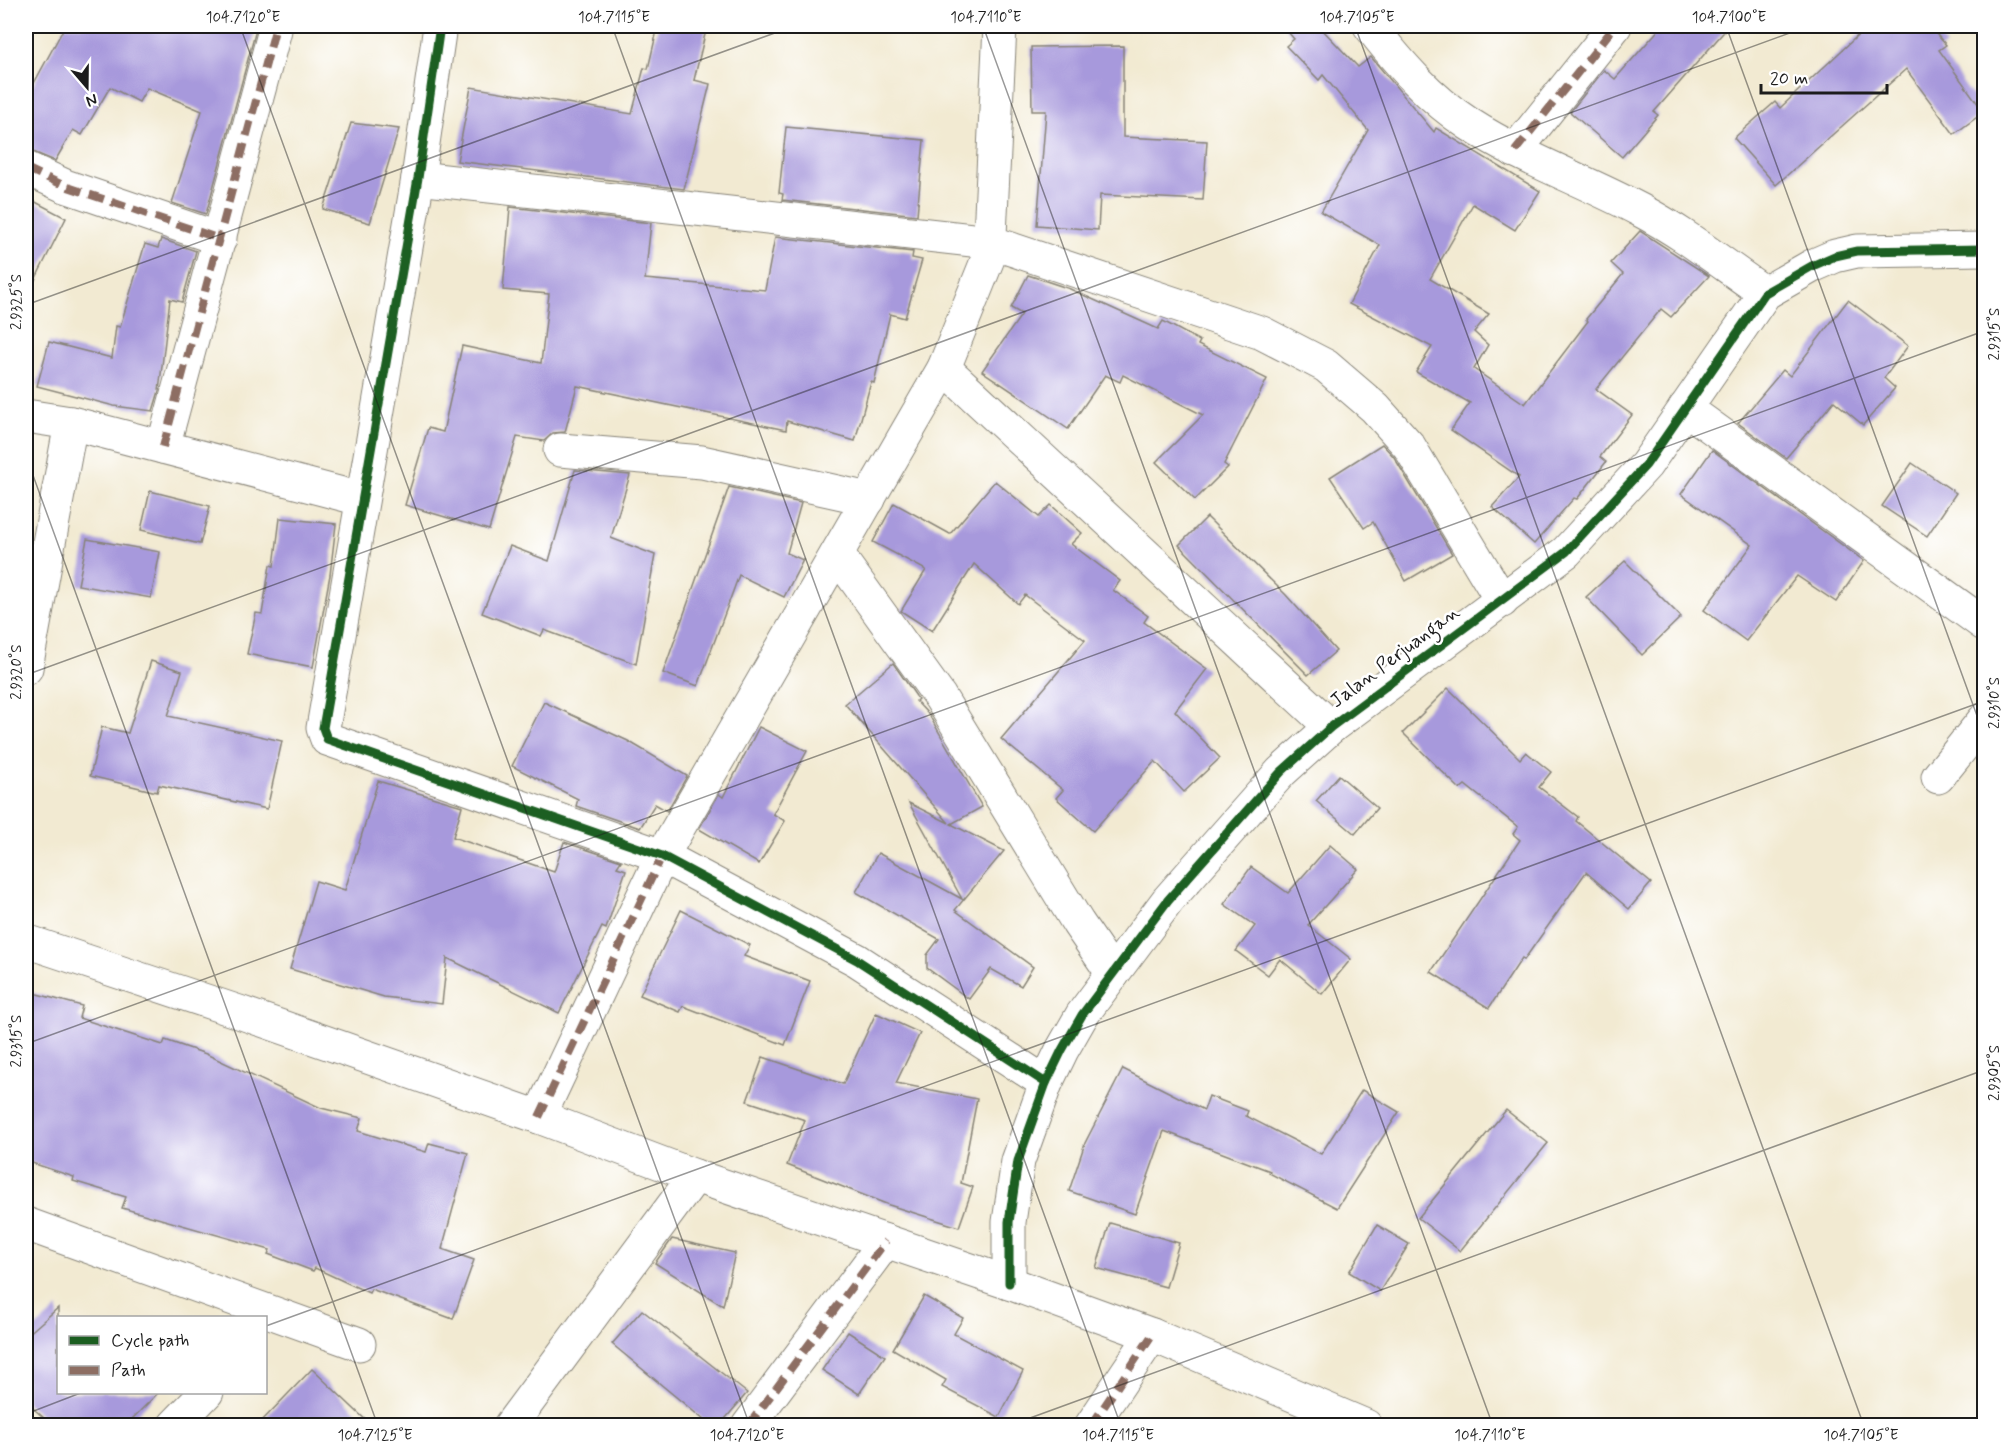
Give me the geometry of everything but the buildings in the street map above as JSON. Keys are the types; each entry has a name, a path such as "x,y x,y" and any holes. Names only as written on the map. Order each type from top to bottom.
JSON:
{"street":[{"path":"440,26 418,178 323,728 327,739 662,856 856,960 1046,1083"},
{"path":"539,1117 662,856 944,368 989,256 1000,26"},
{"path":"1370,26 1399,63 1432,96 1469,124 1515,151 1639,209 1765,293"},
{"path":"1515,151 1615,26"},
{"path":"163,447 275,30"},
{"path":"26,168 65,186 220,238"},
{"path":"418,178 990,242 1262,333 1326,366 1375,408 1409,446 1502,601"},
{"name":"Jalan Perjuangan","path":"1009,1283 1009,1222 1018,1161 1046,1083 1082,1015 1168,900 1281,772 1331,727 1566,552 1603,515 1646,465 1765,293 1812,266 1835,256 1857,251 1984,249"},
{"path":"944,368 1331,727"},
{"path":"1685,408 1984,624"},
{"path":"26,416 71,423 361,499"},
{"path":"26,668 71,423"},
{"path":"560,450 702,462 869,499"},
{"path":"837,554 940,697 1078,923 1113,974"},
{"path":"1938,777 1984,720"},
{"path":"26,941 539,1117 694,1176 1009,1283 1152,1335 1366,1425"},
{"path":"510,1425 694,1176"},
{"path":"27,1226 252,1316"},
{"path":"748,1425 886,1241"},
{"path":"274,1325 359,1344"},
{"path":"1091,1425 1152,1335"},
{"path":"174,1425 205,1394"}],"marked path":[{"path":"1515,151 1615,26"},
{"path":"163,447 275,30"},
{"path":"26,168 65,186 220,239"},
{"path":"539,1117 662,856"},
{"path":"748,1426 886,1241"},
{"path":"1091,1426 1152,1335"}],"cycle path":[{"path":"440,26 418,178 323,728 327,739 662,856 857,960 1046,1083"},
{"path":"1009,1283 1009,1222 1018,1161 1046,1083 1062,1050 1082,1015 1168,900 1281,772 1331,727 1566,552 1646,465 1765,293 1812,266 1835,256 1857,251 1984,249"}]}
